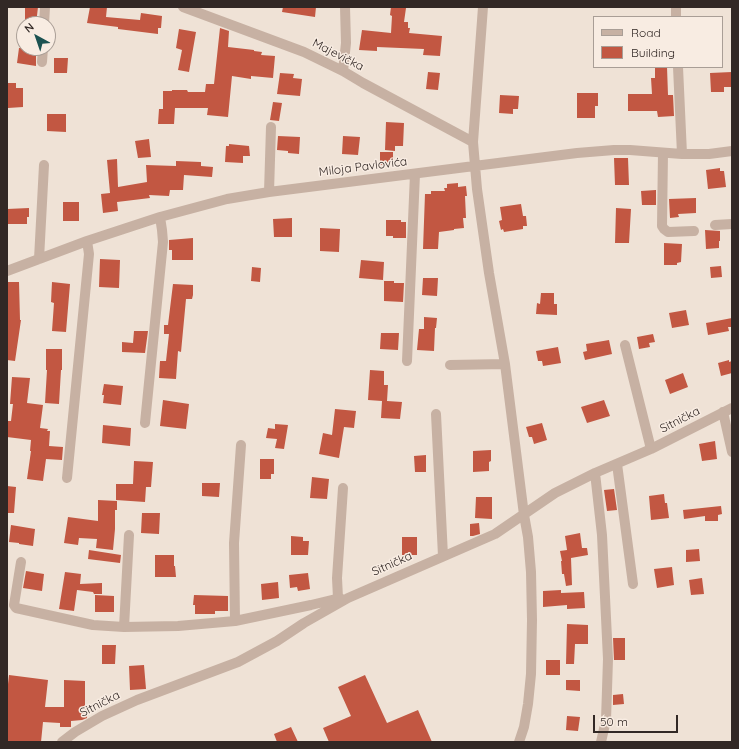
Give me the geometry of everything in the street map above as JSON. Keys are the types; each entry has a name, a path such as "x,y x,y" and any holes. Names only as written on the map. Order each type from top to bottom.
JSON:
{"street":[{"name":"Majevička","path":"183,7 304,52 474,142"},
{"path":"342,71 346,43 345,7"},
{"path":"483,7 474,142 475,166 488,266 505,364 528,537 531,572 531,674 524,727 519,742"},
{"path":"42,56 42,62"},
{"path":"678,68 682,154"},
{"path":"268,192 271,127"},
{"name":"Miloja Pavlovića","path":"7,271 87,241 160,217 227,199 268,192 577,153 630,150 682,154 709,154 732,151"},
{"path":"663,153 662,226 668,232 694,231"},
{"path":"39,259 44,166"},
{"path":"407,361 415,174"},
{"path":"145,422 163,242 160,217"},
{"path":"715,225 732,224"},
{"path":"67,478 89,254 87,241"},
{"path":"625,345 651,449"},
{"path":"450,365 505,364"},
{"path":"728,410 732,452"},
{"name":"Sitnička","path":"62,742 75,732 102,716 137,700 238,662 276,641 343,598 494,534 555,493 595,473 651,449 728,410"},
{"path":"436,414 443,556"},
{"path":"235,621 234,543 241,445"},
{"path":"617,464 633,584"},
{"path":"595,473 602,535 608,659 606,720 601,742"},
{"path":"21,562 14,605 16,608 93,625 124,627 178,626 235,621 343,598 337,578 343,488"},
{"path":"124,627 129,535"}],"building":[{"path":"25,7 38,7 37,16 25,16"},
{"path":"90,7 107,7 106,17 140,20 141,13 162,16 161,28 158,28 158,34 87,23"},
{"path":"283,7 316,7 315,17 282,12"},
{"path":"391,7 406,8 404,22 408,22 408,28 410,28 409,33 442,36 440,56 423,55 424,49 377,47 377,51 359,50 362,30 391,33"},
{"path":"220,28 229,31 228,47 254,50 262,52 261,55 275,56 273,78 251,76 251,79 232,76 228,117 207,115 208,108 175,108 174,124 158,124 159,109 163,109 163,91 187,90 188,92 205,92 206,84 214,84"},
{"path":"179,29 196,32 189,72 178,70 182,50 176,48"},
{"path":"18,56 36,56 36,66 17,63"},
{"path":"54,58 68,58 67,73 54,73"},
{"path":"655,68 667,68 668,95 673,95 674,116 658,117 657,111 628,111 628,94 652,94 651,78 655,78"},
{"path":"428,72 440,73 438,90 426,89"},
{"path":"732,72 732,87 724,87 724,92 711,92 710,73"},
{"path":"280,73 294,74 293,78 302,79 300,96 277,94"},
{"path":"7,83 16,83 16,88 23,88 23,107 8,108"},
{"path":"577,93 598,93 598,106 595,106 595,118 577,118"},
{"path":"500,95 519,96 518,109 513,109 513,114 499,113"},
{"path":"273,102 282,103 279,121 270,120"},
{"path":"47,114 66,114 66,132 47,131"},
{"path":"386,122 404,123 403,146 395,146 395,151 385,150"},
{"path":"278,136 300,137 299,154 277,150"},
{"path":"343,136 360,137 358,155 342,154"},
{"path":"149,139 151,157 138,158 135,141"},
{"path":"229,144 249,146 250,156 243,156 243,163 225,162 226,146 229,146"},
{"path":"380,152 393,152 393,165 380,165"},
{"path":"614,158 628,158 629,185 615,185"},
{"path":"117,159 118,187 147,182 146,165 176,166 176,161 201,162 201,166 213,167 212,177 184,175 183,190 170,190 169,196 149,195 150,198 117,202 118,211 103,213 101,194 110,193 107,160"},
{"path":"720,168 720,171 724,171 726,187 708,189 706,170"},
{"path":"458,183 458,187 466,186 466,218 463,218 464,228 439,232 438,249 423,249 425,194 431,194 431,191 445,191 444,188 447,188 447,184"},
{"path":"656,190 656,205 642,205 641,191"},
{"path":"696,198 696,213 678,214 679,217 670,218 669,199"},
{"path":"63,202 79,202 79,221 63,221"},
{"path":"521,204 523,216 526,216 527,226 523,226 523,229 504,232 503,229 501,230 499,221 502,220 500,207"},
{"path":"29,208 27,224 7,224 7,209"},
{"path":"616,208 631,209 629,243 615,243"},
{"path":"292,218 292,237 274,237 273,219"},
{"path":"386,220 401,220 401,222 406,222 406,238 393,238 393,236 386,236"},
{"path":"320,228 340,229 339,252 320,251"},
{"path":"705,230 720,231 719,248 706,249"},
{"path":"193,238 193,260 172,260 172,250 169,250 169,240"},
{"path":"664,243 682,244 681,262 677,263 677,265 664,265"},
{"path":"100,259 120,260 119,288 99,287"},
{"path":"361,260 384,262 383,280 359,278"},
{"path":"721,266 722,277 711,278 710,267"},
{"path":"252,267 261,268 260,282 251,281"},
{"path":"423,278 438,278 437,296 422,295"},
{"path":"384,281 404,283 403,302 384,301"},
{"path":"7,282 19,282 21,320 15,361 7,360"},
{"path":"52,282 70,284 66,332 52,331 54,303 51,302"},
{"path":"173,284 193,285 192,299 186,299 181,352 178,351 176,379 159,378 160,361 166,361 169,334 164,334 164,325 168,325"},
{"path":"541,293 554,293 554,304 557,304 557,315 536,314 537,303 540,304"},
{"path":"686,310 689,325 672,328 669,313"},
{"path":"424,317 437,318 434,351 417,350 419,329 424,329"},
{"path":"732,318 732,327 728,327 729,331 708,335 706,323"},
{"path":"134,331 148,331 145,353 122,352 122,342 133,343"},
{"path":"381,333 399,333 398,350 380,349"},
{"path":"653,334 655,342 649,343 650,347 639,349 637,337"},
{"path":"609,340 612,354 585,360 583,352 587,351 586,344"},
{"path":"558,347 561,363 543,366 542,361 538,361 536,351"},
{"path":"46,349 62,349 59,404 45,403 47,370"},
{"path":"729,360 729,362 732,361 732,373 721,376 718,363"},
{"path":"370,370 384,371 384,385 388,385 387,401 402,402 400,419 381,418 382,401 368,400"},
{"path":"683,373 688,387 670,394 665,380"},
{"path":"12,377 30,378 27,403 43,405 40,428 48,429 47,431 50,431 49,446 63,447 62,460 46,459 43,481 27,479 31,440 7,437 7,421 11,421 13,404 10,404"},
{"path":"104,384 123,386 121,405 103,403 104,395 102,395"},
{"path":"163,400 189,404 186,429 160,426"},
{"path":"604,400 610,416 587,423 581,407"},
{"path":"335,409 356,411 354,428 344,427 339,458 319,454 323,433 332,435"},
{"path":"542,423 547,440 534,444 532,437 529,437 526,427"},
{"path":"275,424 288,425 284,449 275,448 277,439 266,438 268,428 275,429"},
{"path":"103,425 131,428 130,446 102,443"},
{"path":"715,441 717,459 702,461 699,444"},
{"path":"491,450 489,471 473,472 473,451"},
{"path":"426,455 426,472 415,472 414,456"},
{"path":"260,459 274,459 274,474 271,474 271,479 260,479"},
{"path":"134,461 153,462 151,487 146,487 145,502 116,500 116,484 133,484"},
{"path":"312,477 329,479 327,499 310,498"},
{"path":"202,483 220,483 219,497 202,496"},
{"path":"7,486 16,487 14,513 7,513"},
{"path":"614,489 617,510 607,511 604,490"},
{"path":"664,494 669,518 651,520 649,496"},
{"path":"476,497 492,497 492,519 475,518"},
{"path":"98,500 117,501 117,510 115,510 113,550 96,548 97,539 79,538 78,545 64,543 68,517 98,521"},
{"path":"721,506 722,514 718,515 718,521 705,521 705,516 684,519 683,510"},
{"path":"142,513 160,513 159,534 141,533"},
{"path":"479,523 480,534 470,536 470,524"},
{"path":"11,525 35,529 33,546 9,542"},
{"path":"580,533 582,548 587,548 588,555 571,558 572,585 566,586 564,574 562,574 560,551 567,550 565,536"},
{"path":"291,536 303,537 303,541 309,541 308,555 291,555"},
{"path":"402,537 417,537 417,555 402,555"},
{"path":"699,549 700,561 686,562 686,550"},
{"path":"89,550 121,555 120,563 88,559"},
{"path":"155,555 174,555 176,577 155,577"},
{"path":"672,567 674,585 657,588 654,569"},
{"path":"26,571 44,574 42,591 23,588"},
{"path":"65,572 81,574 80,584 102,583 102,594 94,594 93,592 77,590 74,611 59,609"},
{"path":"308,573 310,589 298,591 297,587 290,588 289,575"},
{"path":"702,578 704,594 691,595 689,580"},
{"path":"278,582 279,598 262,600 261,584"},
{"path":"561,590 561,593 584,592 585,608 567,609 567,605 543,607 543,591"},
{"path":"95,595 114,596 114,612 95,612"},
{"path":"194,595 228,596 228,611 215,611 215,614 195,614 195,605 193,605"},
{"path":"567,624 588,625 588,644 575,644 574,664 566,664"},
{"path":"613,638 625,638 625,660 614,660"},
{"path":"102,645 116,645 115,664 102,664"},
{"path":"546,660 560,660 560,675 546,675"},
{"path":"144,665 146,689 130,690 129,666"},
{"path":"9,675 48,680 45,707 64,707 64,680 85,681 85,708 87,718 71,721 71,727 60,727 60,723 43,722 41,742 7,742 7,693"},
{"path":"365,675 387,723 418,710 432,742 329,742 323,728 351,716 338,687"},
{"path":"566,680 580,680 580,691 566,690"},
{"path":"623,694 624,704 613,705 613,695"},
{"path":"567,716 580,717 578,731 566,730"},
{"path":"291,727 298,742 277,742 274,734"}]}
